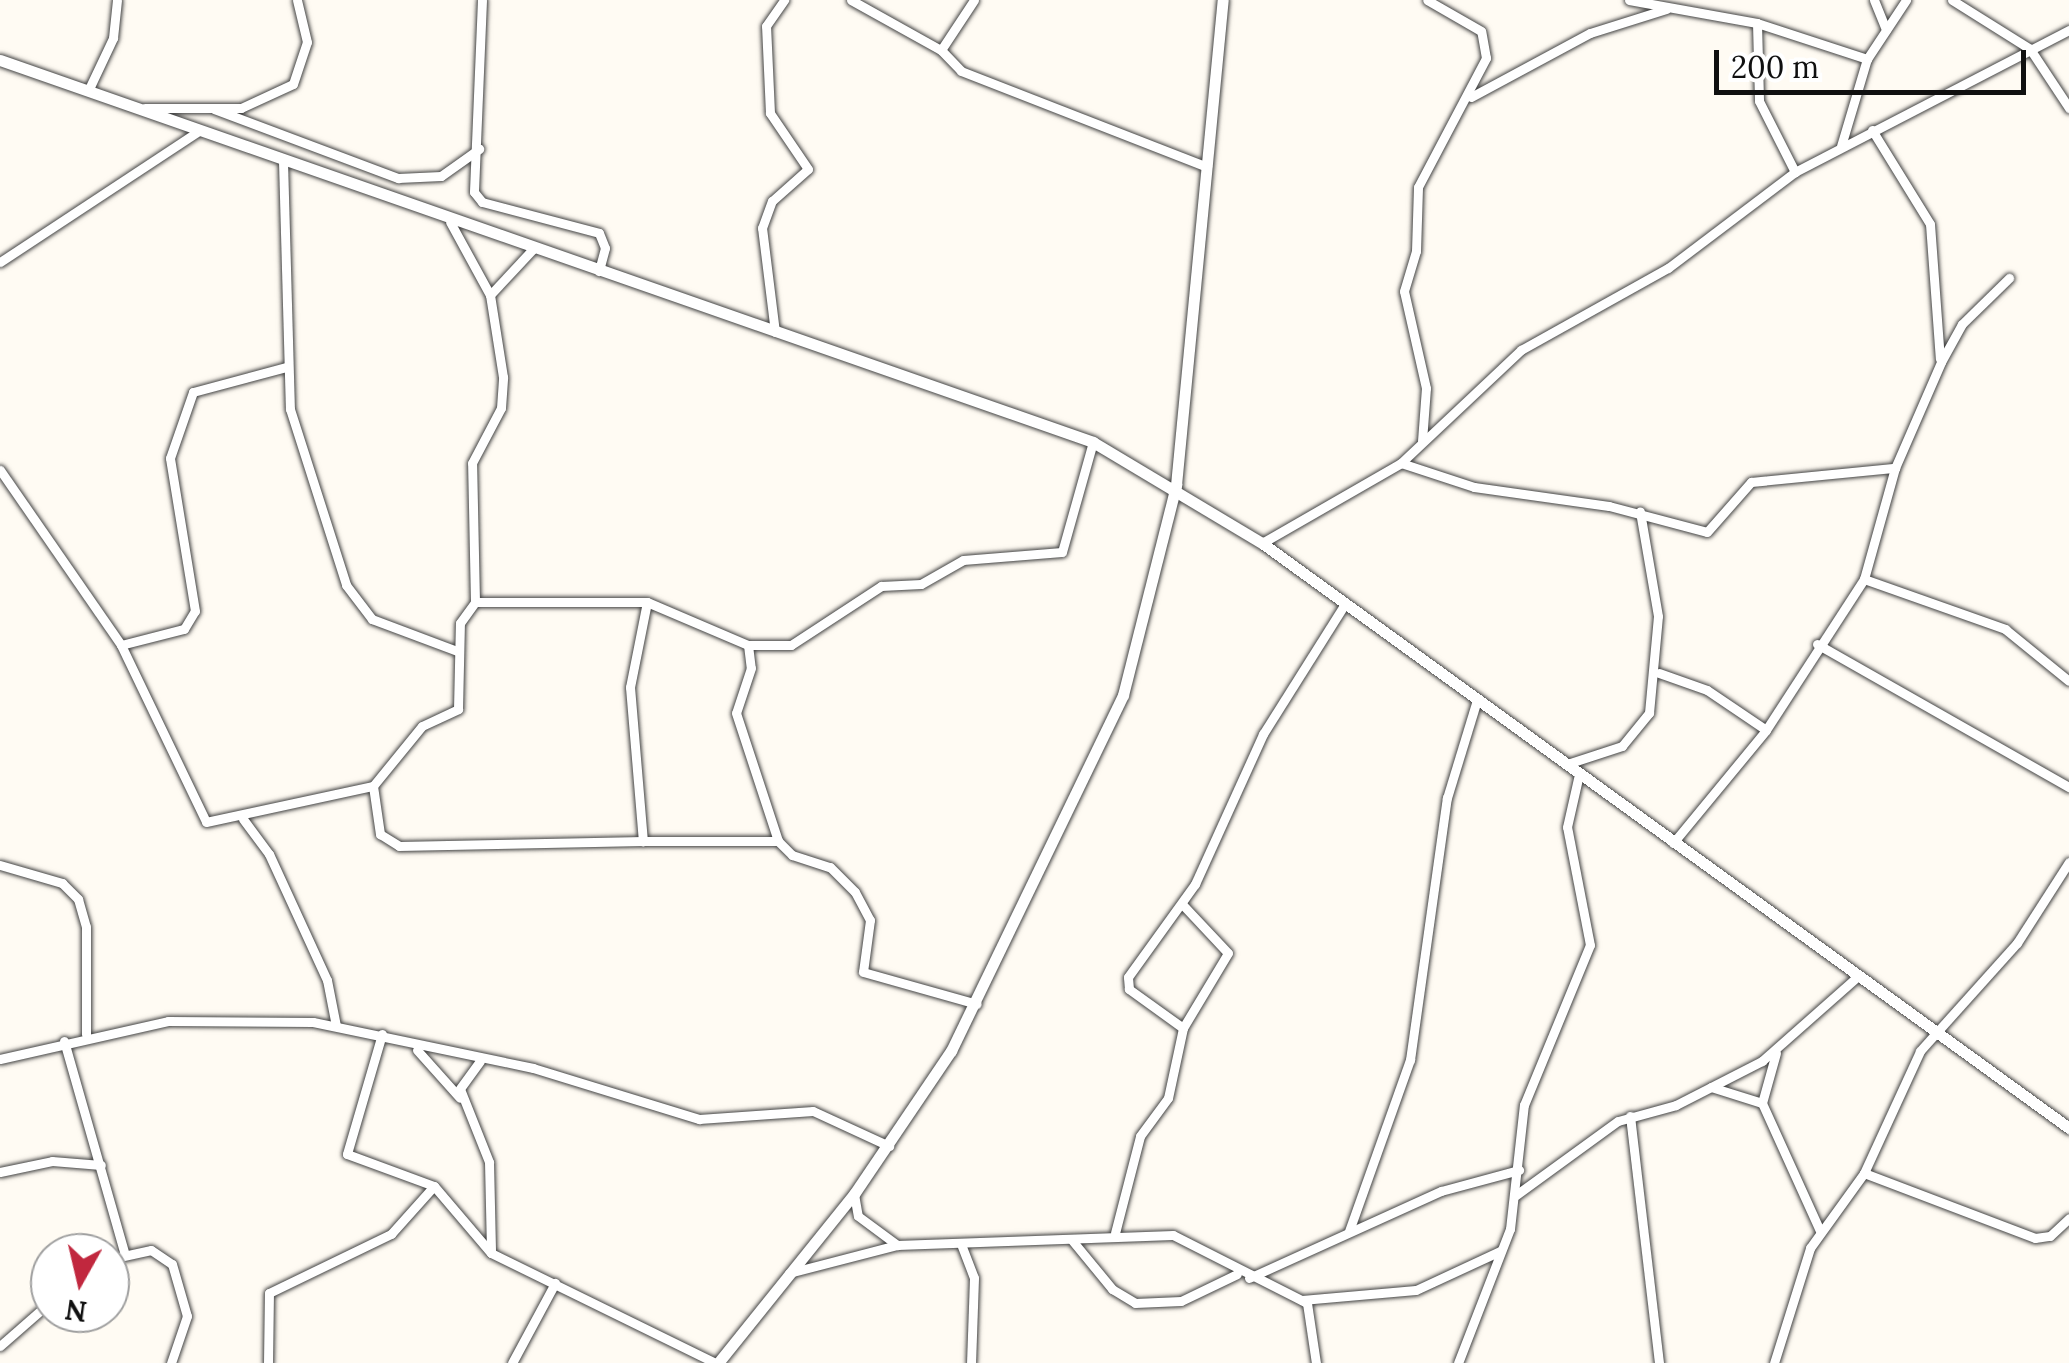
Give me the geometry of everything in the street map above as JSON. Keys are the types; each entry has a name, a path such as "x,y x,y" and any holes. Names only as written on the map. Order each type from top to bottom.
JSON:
{"street":[{"path":"88,91 112,38 118,0"},
{"path":"134,108 214,109 265,102 298,80 307,42 298,0"},
{"path":"482,0 474,56 478,199 598,234 605,248 598,270"},
{"path":"775,332 762,228 772,201 808,169 770,113 766,26 784,0"},
{"path":"851,0 941,50 989,84 1207,168"},
{"path":"941,50 974,0"},
{"path":"382,1034 348,1154 434,1186 491,1253 717,1363 889,1146 977,1004 1123,694 1176,486 1223,0"},
{"path":"1422,441 1426,388 1404,292 1416,251 1418,187 1471,97 1486,58 1481,31 1427,0"},
{"path":"1629,0 1757,24 1868,59"},
{"path":"1874,0 1886,30"},
{"path":"1841,146 1868,59 1906,0"},
{"path":"1952,0 2030,49 2069,108"},
{"path":"1471,97 1590,33 1674,8"},
{"path":"1757,24 1759,101 1795,172"},
{"path":"1262,543 1402,462 1521,350 1668,268 1795,172 2069,30"},
{"path":"0,60 450,222 1093,442 1176,486 1262,543 2069,1128"},
{"path":"214,109 398,178 441,176 479,149"},
{"path":"1872,130 1930,224 1940,362"},
{"path":"0,262 199,131"},
{"path":"283,161 290,270 286,367 290,408 356,602 372,620 457,651"},
{"path":"450,222 490,295 504,393 472,463 475,602"},
{"path":"490,295 532,250"},
{"path":"1673,843 1766,730 1817,644 1864,579 1895,468 1940,362 1962,324 2009,278"},
{"path":"121,646 184,629 194,611 170,458 192,392 210,381 286,367"},
{"path":"0,470 121,646 201,816 216,826 372,786 422,726 458,709 457,651 463,612 475,602 647,602 748,645 791,645 882,586 921,584 963,560 1062,552 1093,442"},
{"path":"1402,462 1474,487 1640,512 1709,532 1751,482 1895,468"},
{"path":"1564,764 1606,754 1636,735 1659,672 1658,616 1640,512"},
{"path":"1864,579 2005,630 2069,681"},
{"path":"643,842 630,687 647,602"},
{"path":"1184,1028 1126,983 1182,904 1228,822 1263,734 1344,604"},
{"path":"1817,644 2069,787"},
{"path":"748,645 751,668 736,713 778,841 792,855 830,866 856,892 870,920 863,972 977,1004"},
{"path":"1659,672 1707,690 1766,730"},
{"path":"1349,1231 1410,1060 1447,798 1477,700"},
{"path":"1458,1363 1500,1252 1516,1195 1524,1104 1590,945 1567,827 1579,774"},
{"path":"372,786 380,834 399,846 778,841"},
{"path":"242,819 269,854 327,980 336,1026"},
{"path":"1774,1363 1820,1231 1864,1173 1936,1031 2017,943 2069,862"},
{"path":"0,865 62,883 78,899 86,927 86,1034"},
{"path":"1115,1233 1140,1136 1168,1098 1184,1028 1228,953 1182,904"},
{"path":"1516,1195 1630,1116 1711,1087 1777,1052 1858,977"},
{"path":"0,1059 86,1034 168,1021 336,1026 382,1034 416,1049 558,1074 609,1097 699,1119 812,1110 889,1146"},
{"path":"64,1041 119,1233"},
{"path":"416,1049 461,1100 488,1162 491,1253"},
{"path":"1777,1052 1762,1103 1820,1231"},
{"path":"461,1100 464,1079 480,1060"},
{"path":"1711,1087 1762,1103"},
{"path":"1630,1116 1658,1363"},
{"path":"0,1172 55,1160 102,1166"},
{"path":"1249,1278 1469,1180 1519,1170"},
{"path":"1864,1173 2035,1238 2050,1236 2069,1218"},
{"path":"268,1363 269,1293 391,1234 434,1186"},
{"path":"854,1194 858,1216 896,1245"},
{"path":"788,1274 896,1245 1071,1239 1115,1233 1186,1238 1237,1274 1301,1300 1416,1290 1500,1252"},
{"path":"1071,1239 1112,1290 1135,1303 1182,1301 1237,1274"},
{"path":"961,1244 974,1278 971,1363"},
{"path":"130,1252 151,1250 172,1264 187,1316 171,1363"},
{"path":"512,1363 555,1284"},
{"path":"1301,1300 1313,1315 1316,1363"},
{"path":"0,1346 30,1320"}]}
